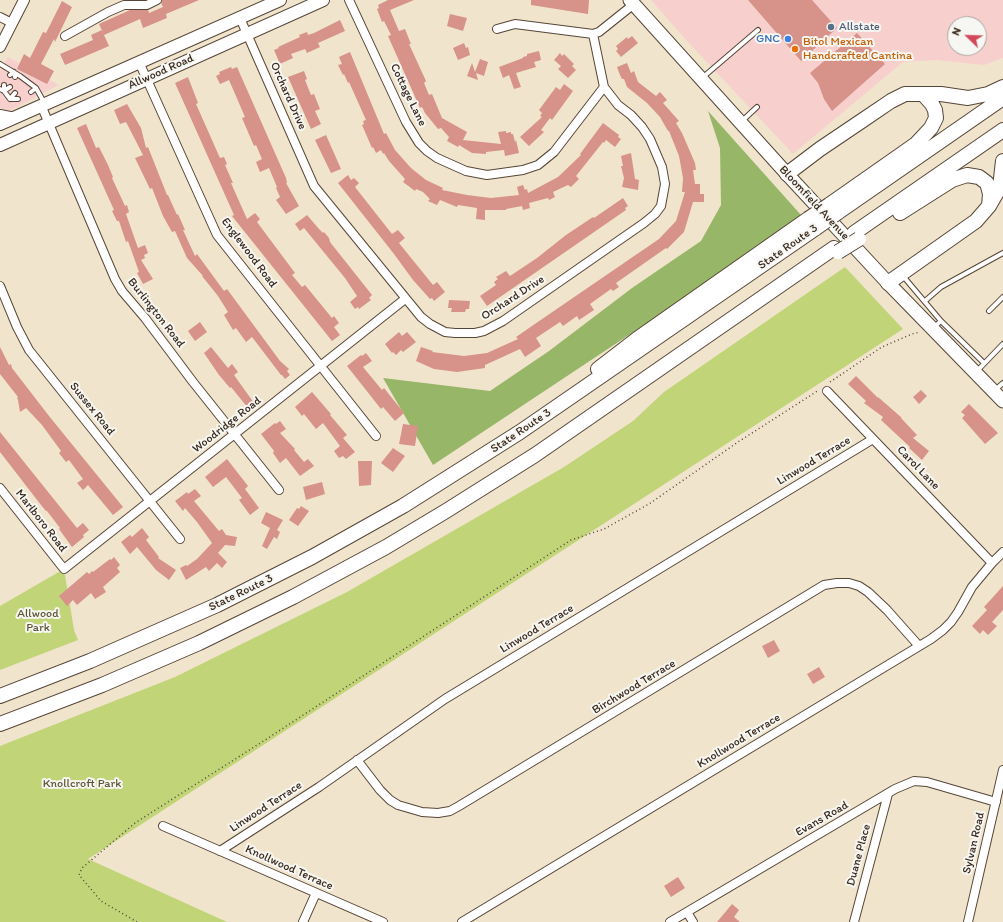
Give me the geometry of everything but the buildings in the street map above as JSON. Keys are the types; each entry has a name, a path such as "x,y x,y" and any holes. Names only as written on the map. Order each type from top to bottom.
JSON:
{"highway":[{"path":"787,174 891,101 905,94 941,94 968,98 988,94 1003,87"},
{"path":"833,209 916,144 932,128 936,118 935,110 923,94"},
{"name":"State Route 3","path":"0,696 122,648 249,589 391,513 492,451 578,393 833,209 1003,98"},
{"path":"0,724 89,691 198,643 293,597 446,511 529,459 772,291 857,236 1003,130"},
{"path":"888,283 976,221 989,206 1000,187 1003,161"},
{"path":"857,236 959,177 973,175 984,180 990,194 989,206"}],"main road":[{"name":"Allwood Road","path":"0,124 280,0"},
{"name":"Allwood Road","path":"0,144 323,0"},
{"name":"Bloomfield Avenue","path":"632,2 787,174 888,283 937,325 975,373 998,387 1003,401"}],"street":[{"path":"0,47 24,0"},
{"path":"66,36 108,12 124,5 146,5 157,0"},
{"name":"Cottage Lane","path":"349,0 406,122 419,143 437,158 466,170 487,175 523,170 538,165 554,152 604,87"},
{"path":"497,29 515,24 593,34 598,32 632,2"},
{"path":"0,17 12,23"},
{"name":"Orchard Drive","path":"240,18 314,186 425,321 445,332 464,333 484,331 503,321 644,223 655,214 661,206 666,184 656,151 642,127 631,115 618,105 604,87 593,34"},
{"name":"Englewood Road","path":"139,62 217,235 376,436"},
{"name":"Burlington Road","path":"43,105 49,123 115,279 122,291 145,318 193,382 280,490"},
{"path":"0,115 15,118"},
{"name":"Sussex Road","path":"0,286 17,328 29,350 180,538"},
{"name":"Woodridge Road","path":"64,569 406,299"},
{"name":"Carol Lane","path":"827,387 873,439 992,563"},
{"name":"Linwood Terrace","path":"220,851 319,787 444,699 873,439"},
{"name":"Marlboro Road","path":"0,488 64,569"},
{"name":"Knollwood Terrace","path":"462,922 919,646 943,630 958,612 972,587 1003,552"},
{"name":"Birchwood Terrace","path":"357,760 380,790 390,800 398,805 422,812 438,813 450,811 824,585 849,583 859,586 868,592 887,610 919,646"},
{"name":"Sylvan Road","path":"968,922 1003,770"},
{"name":"Evans Road","path":"670,922 895,789 914,782 927,782 996,802"},
{"name":"Duane Place","path":"854,922 888,794"},
{"name":"Knollwood Terrace","path":"163,826 383,922"},
{"path":"303,922 316,893"},
{"path":"687,912 693,922"}],"lane":[{"path":"701,79 758,30"},
{"path":"0,64 14,75 36,88 43,105"},
{"path":"2,90 4,85"},
{"path":"2,90 10,87"},
{"path":"29,87 36,88"},
{"path":"31,92 36,88"},
{"path":"2,90 10,100"},
{"path":"10,100 15,93"},
{"path":"10,100 18,99"},
{"path":"740,122 757,106"},
{"path":"925,300 941,287 1003,253"},
{"path":"901,274 925,300 937,325 984,363"},
{"path":"989,311 1003,297"},
{"path":"975,373 1003,344"}],"path":[{"path":"137,922 101,901 79,875 82,868 135,824 572,540 604,529 649,504 738,442 827,387 882,347 937,325"}],"shaded area":[{"path":"651,0 1003,0 1003,58 984,65 936,60 903,62 793,154 686,40"},
{"path":"8,57 59,85 9,111 0,108 0,71"}],"green space":[{"path":"708,111 801,215 659,315 433,465 383,378 490,391 549,351 632,288 701,241 721,205 720,148"},
{"name":"Knollcroft Park","path":"845,267 903,329 88,859 227,922 0,922 0,746 175,677 347,592 564,467 633,421 664,392"},
{"name":"Allwood Park","path":"64,569 74,630 78,640 0,670 0,606"}],"place":[{"name":"Allstate","path":"831,27"},
{"name":"GNC","path":"788,39"},
{"name":"Bitol Mexican Handcrafted Cantina","path":"795,49"}]}
